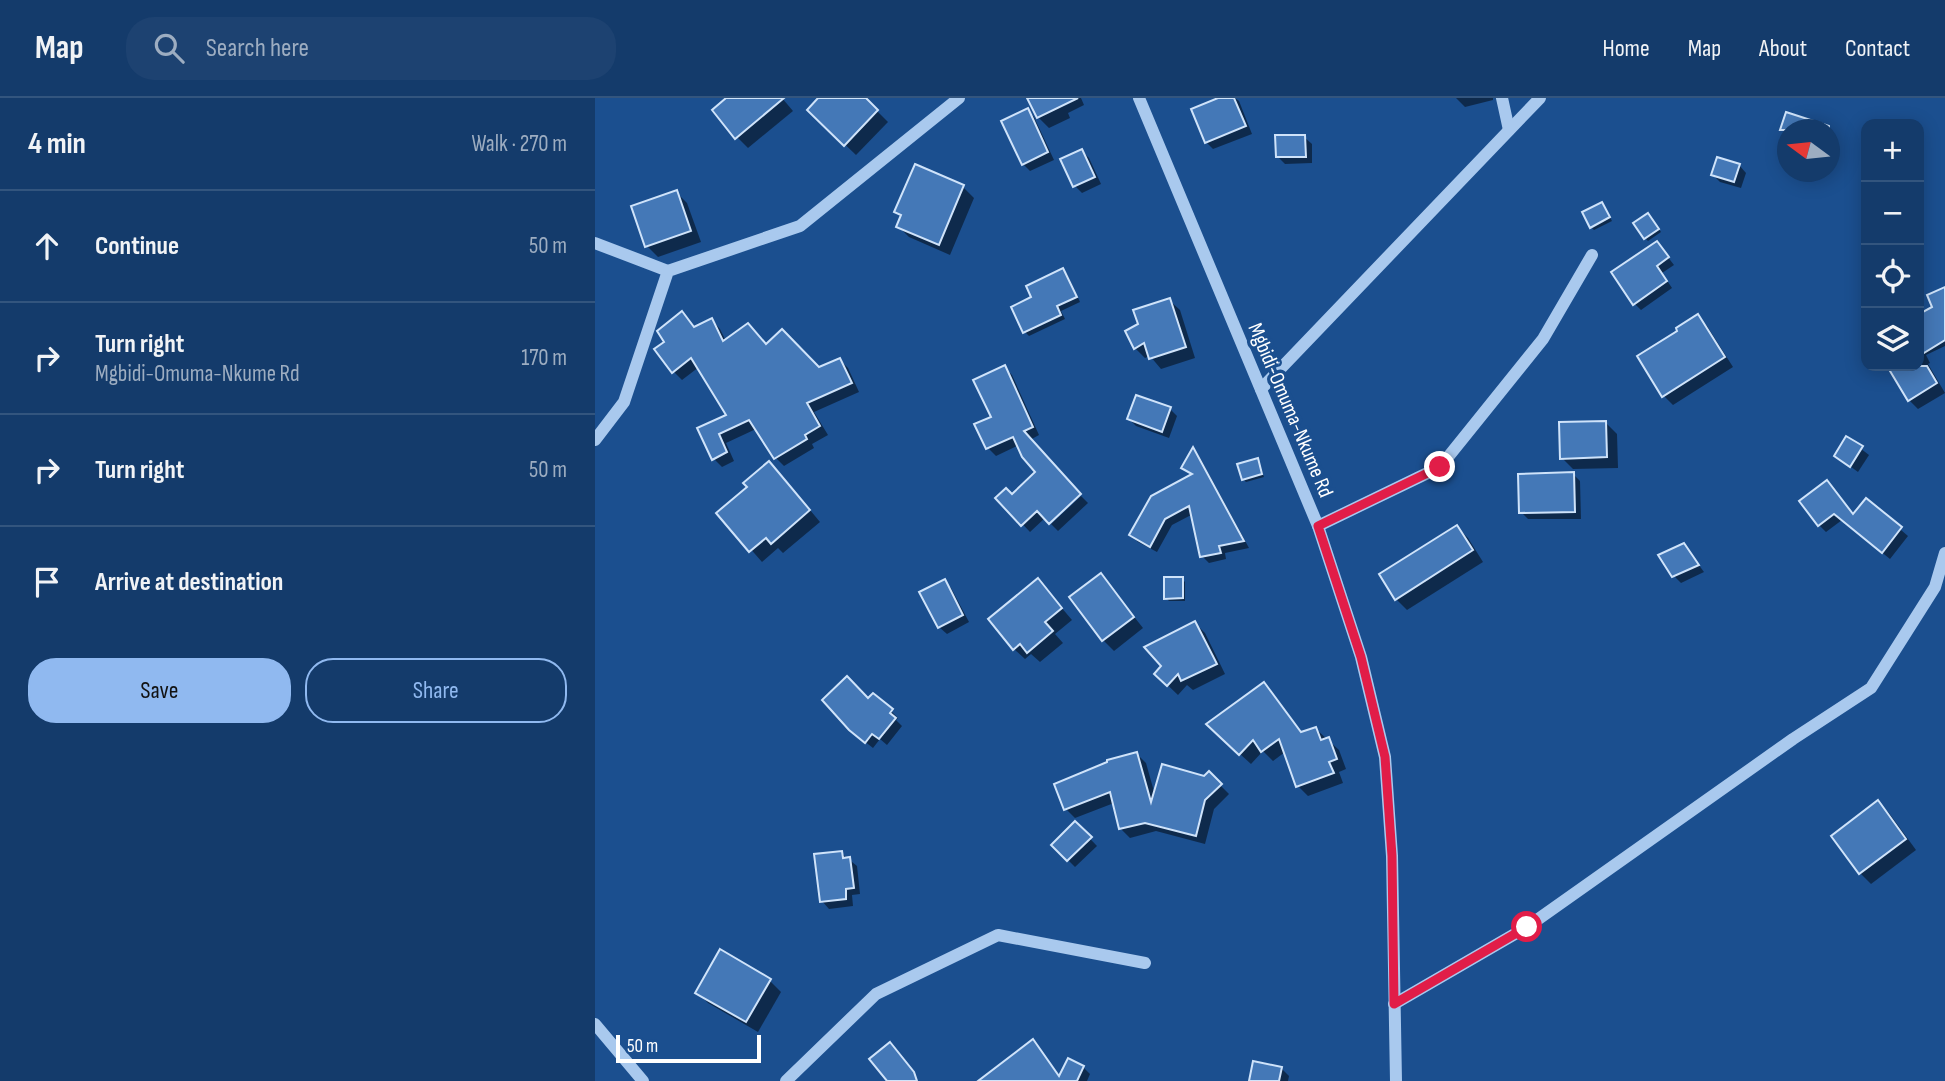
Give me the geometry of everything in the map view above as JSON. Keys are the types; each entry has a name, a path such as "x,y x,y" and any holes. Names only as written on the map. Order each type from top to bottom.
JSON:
{"street":[{"path":"595,243 668,271 800,226 959,98"},
{"name":"Mgbidi-Omuma-Nkume Rd","path":"1139,98 1318,526 1361,657 1385,757 1392,856 1396,1081"},
{"path":"1502,98 1509,130"},
{"path":"1261,389 1540,98"},
{"path":"1318,526 1440,467 1543,339 1591,255"},
{"path":"595,439 624,402 668,271"},
{"path":"1394,1004 1527,927 1793,739 1871,688 1935,587 1945,554"},
{"path":"786,1081 876,994 998,935 1145,963"},
{"path":"595,1024 643,1081"}],"building":[{"path":"726,98 784,98 735,139 712,110"},
{"path":"818,98 866,98 878,110 844,146 807,110"},
{"path":"1027,98 1078,98 1037,118"},
{"path":"1218,98 1234,98 1246,126 1205,143 1191,109"},
{"path":"1028,108 1048,152 1022,165 1001,121"},
{"path":"1786,112 1808,119 1784,119"},
{"path":"1275,135 1305,135 1306,157 1276,157"},
{"path":"1082,149 1095,177 1073,187 1060,159"},
{"path":"1717,157 1740,164 1734,182 1711,175"},
{"path":"915,164 964,185 939,245 896,227 901,215 894,212"},
{"path":"677,190 691,231 645,247 631,206"},
{"path":"1602,202 1610,217 1590,228 1582,212"},
{"path":"1648,213 1659,229 1644,239 1633,223"},
{"path":"1657,241 1669,257 1657,266 1667,281 1633,305 1611,272"},
{"path":"1063,268 1077,297 1057,306 1061,315 1023,333 1011,307 1031,297 1026,286"},
{"path":"1945,287 1945,340 1924,353 1924,311 1932,307 1927,295"},
{"path":"1170,298 1186,347 1149,359 1144,343 1134,349 1125,331 1138,324 1133,310"},
{"path":"682,311 694,327 712,318 723,341 748,323 766,344 782,329 819,367 840,358 852,383 807,403 820,426 805,435 807,439 774,459 749,420 719,434 727,452 712,460 697,428 726,415 691,358 672,373 654,349 664,342 657,331"},
{"path":"1698,314 1725,357 1662,397 1637,356"},
{"path":"1005,365 1033,427 1024,431 1081,494 1049,524 1037,511 1021,526 995,498 1006,488 1012,494 1035,472 1022,457 1013,437 986,449 974,424 991,417 973,380"},
{"path":"1924,366 1927,366 1937,383 1908,401 1890,371 1924,371"},
{"path":"1136,395 1171,407 1162,432 1127,419"},
{"path":"1606,421 1607,457 1560,459 1559,422"},
{"path":"1846,436 1863,446 1850,467 1834,456"},
{"path":"1193,447 1244,541 1219,546 1221,553 1200,557 1189,506 1165,519 1150,547 1129,535 1151,496 1192,474 1181,468"},
{"path":"1258,458 1262,474 1242,480 1237,464"},
{"path":"769,461 810,510 771,544 766,538 749,552 716,513 747,487 743,483"},
{"path":"1574,472 1575,512 1519,513 1518,474"},
{"path":"1827,480 1853,514 1866,498 1902,527 1882,553 1834,514 1818,526 1799,501"},
{"path":"1457,525 1473,550 1395,600 1379,574"},
{"path":"1684,543 1699,565 1672,577 1658,555"},
{"path":"1101,573 1134,617 1102,641 1069,597"},
{"path":"1164,577 1183,577 1183,598 1164,599"},
{"path":"1038,578 1062,608 1045,622 1053,631 1027,653 1020,644 1013,650 988,619"},
{"path":"945,579 963,615 938,628 919,592"},
{"path":"1195,621 1217,664 1181,681 1178,674 1167,686 1154,674 1161,666 1144,647"},
{"path":"847,676 868,698 873,693 893,709 890,713 896,718 879,739 872,734 865,743 849,730 822,700"},
{"path":"1264,682 1301,732 1316,727 1321,740 1329,737 1337,759 1329,762 1334,773 1296,787 1279,739 1261,752 1253,740 1239,755 1206,724"},
{"path":"1137,752 1151,802 1162,764 1204,776 1209,771 1222,784 1205,800 1196,836 1145,823 1119,829 1110,792 1064,810 1054,784 1107,760"},
{"path":"1878,800 1906,839 1859,874 1831,836"},
{"path":"1075,821 1092,837 1067,861 1051,845"},
{"path":"842,851 843,858 850,857 854,888 846,889 846,899 820,902 814,854"},
{"path":"720,949 771,979 746,1022 695,993"},
{"path":"1033,1039 1059,1076 1068,1058 1084,1066 1077,1081 978,1081"},
{"path":"890,1042 914,1072 917,1081 887,1081 869,1059"},
{"path":"1253,1061 1282,1067 1279,1081 1249,1081"}],"route":[{"path":"1440,467 1318,526 1361,657 1385,757 1392,856 1394,1004 1527,927"}]}
